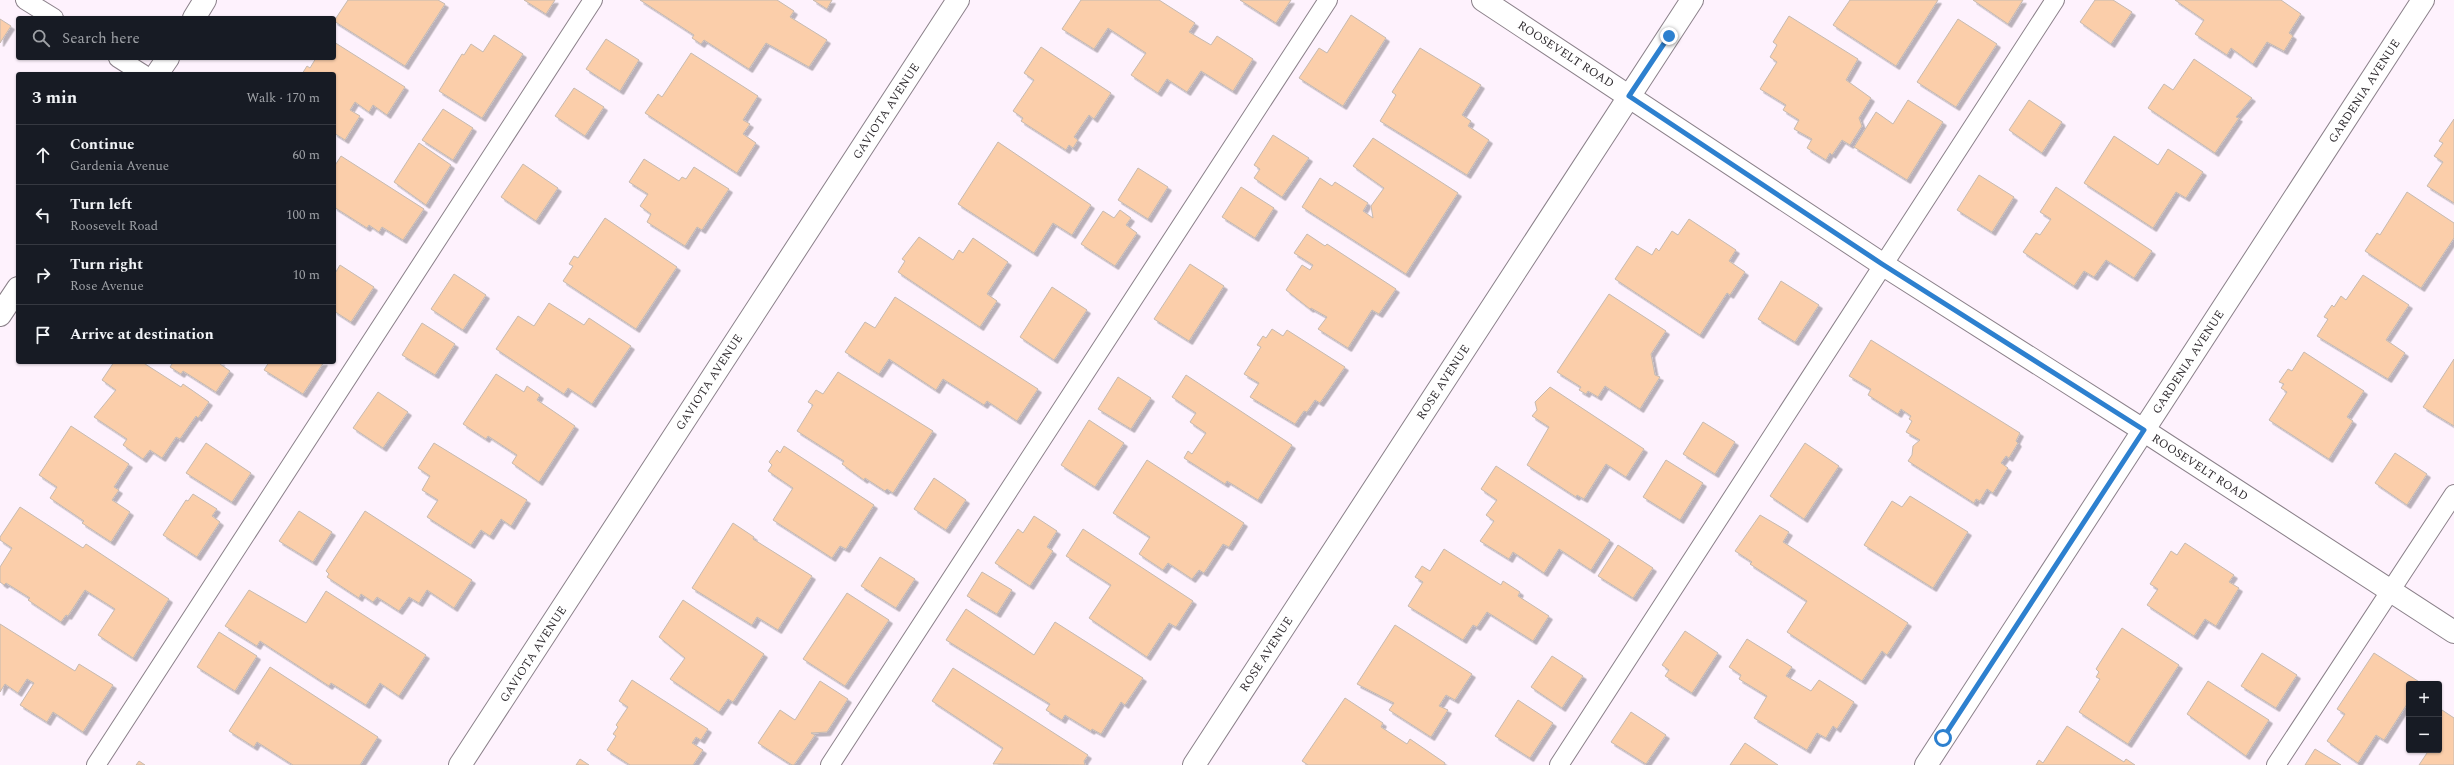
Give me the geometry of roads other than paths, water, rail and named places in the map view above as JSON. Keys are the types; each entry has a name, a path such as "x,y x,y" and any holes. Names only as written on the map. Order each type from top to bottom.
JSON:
{"street":[{"path":"195,16 205,0"},
{"name":"GAVIOTA AVENUE","path":"460,765 958,0"},
{"name":"ROOSEVELT ROAD","path":"1484,0 1882,264 2144,430 2454,632"},
{"name":"ROSE AVENUE","path":"1194,765 1692,0"},
{"name":"GARDENIA AVENUE","path":"1926,765 2423,0"},
{"path":"158,72 167,60"},
{"path":"0,315 16,291"}],"lane":[{"path":"25,0 51,16"},
{"path":"96,765 593,0"},
{"path":"830,765 1328,0"},
{"path":"1559,765 2054,0"},
{"path":"121,60 140,72"},
{"path":"2276,765 2454,494"}]}
